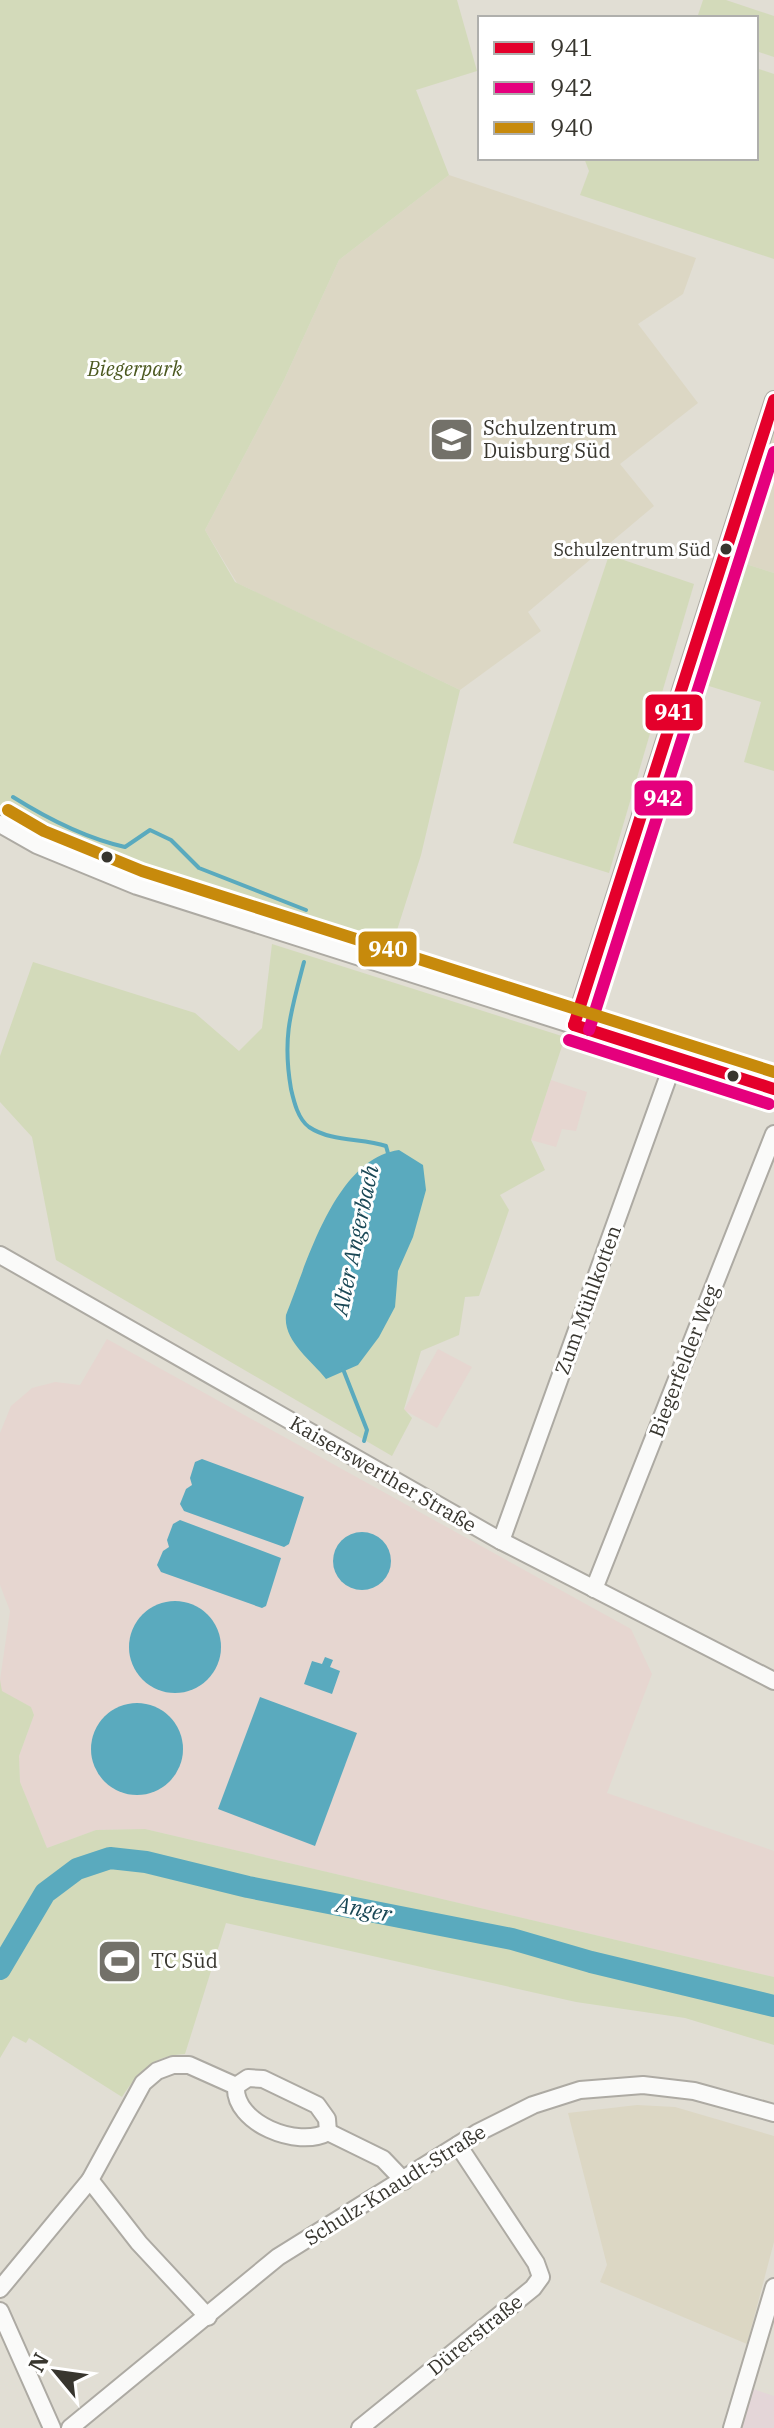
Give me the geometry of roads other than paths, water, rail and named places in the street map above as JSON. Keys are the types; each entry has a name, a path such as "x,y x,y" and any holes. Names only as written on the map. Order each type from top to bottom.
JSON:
{"street":[{"path":"574,1025 774,400"},
{"path":"0,824 37,845 137,886 774,1089"},
{"name":"Zum Mühlkotten","path":"501,1541 675,1058"},
{"name":"Biegerfelder Weg","path":"594,1589 774,1134"},
{"name":"Kaiserswerther Straße","path":"0,1255 501,1541 774,1681"},
{"path":"0,2289 90,2180 135,2095 157,2071 173,2065 189,2065 236,2086"},
{"path":"236,2086 248,2078 263,2079 317,2105 327,2119 328,2132"},
{"path":"236,2086 235,2097 244,2115 296,2139 309,2140 328,2132 383,2159 404,2181"},
{"name":"Schulz-Knaudt-Straße","path":"70,2428 278,2257 458,2145 533,2105 600,2087 669,2087 774,2113"},
{"name":"Dürerstraße","path":"360,2428 533,2288 541,2277 536,2263 458,2145"},
{"path":"90,2180 139,2243 208,2317"},
{"path":"732,2428 774,2287"},
{"path":"0,2311 52,2428"}],"water":[{"path":"399,1150 423,1165 426,1190 413,1237 398,1271 395,1307 379,1337 358,1365 326,1379 293,1342 286,1315 314,1242 341,1192 357,1172 377,1158"},
{"path":"202,1459 304,1497 289,1544 284,1547 184,1511 180,1504 186,1489 192,1485 190,1478 195,1462"},
{"path":"180,1520 281,1558 266,1606 262,1608 161,1572 157,1565 163,1551 169,1547 167,1540 173,1524"},
{"path":"362,1532 383,1540 391,1561 383,1582 362,1590 341,1582 333,1561 341,1540"},
{"path":"175,1601 193,1604 208,1614 218,1629 221,1647 218,1665 208,1680 193,1690 175,1693 157,1690 142,1680 132,1665 129,1647 132,1629 142,1614 157,1604"},
{"path":"325,1657 333,1660 330,1667 340,1671 332,1694 304,1684 312,1661 322,1664"},
{"path":"260,1697 357,1733 315,1846 218,1809"},
{"path":"128,1703 146,1703 163,1710 176,1723 183,1749 176,1775 163,1788 146,1795 128,1795 111,1788 98,1775 91,1758 91,1740 98,1723 111,1710"}],"waterway":[{"name":"Alter Angerbach","path":"13,797 67,827 125,847 150,830 171,840 199,868 306,910"},
{"name":"Alter Angerbach","path":"304,962 292,1010 287,1054 297,1110 305,1124 318,1132 386,1146 389,1157"},
{"name":"Alter Angerbach","path":"343,1369 367,1430 364,1441"},
{"name":"Anger","path":"0,1969 45,1893 77,1869 110,1858 146,1862 248,1887 512,1939 591,1962 774,2006"}],"place":[{"name":"Schulzentrum Duisburg Süd","path":"452,440"},
{"name":"Schulzentrum Süd","path":"726,549"},
{"name":"TC Süd","path":"120,1961"}],"park label":[{"name":"Biegerpark","path":"135,369"}]}
